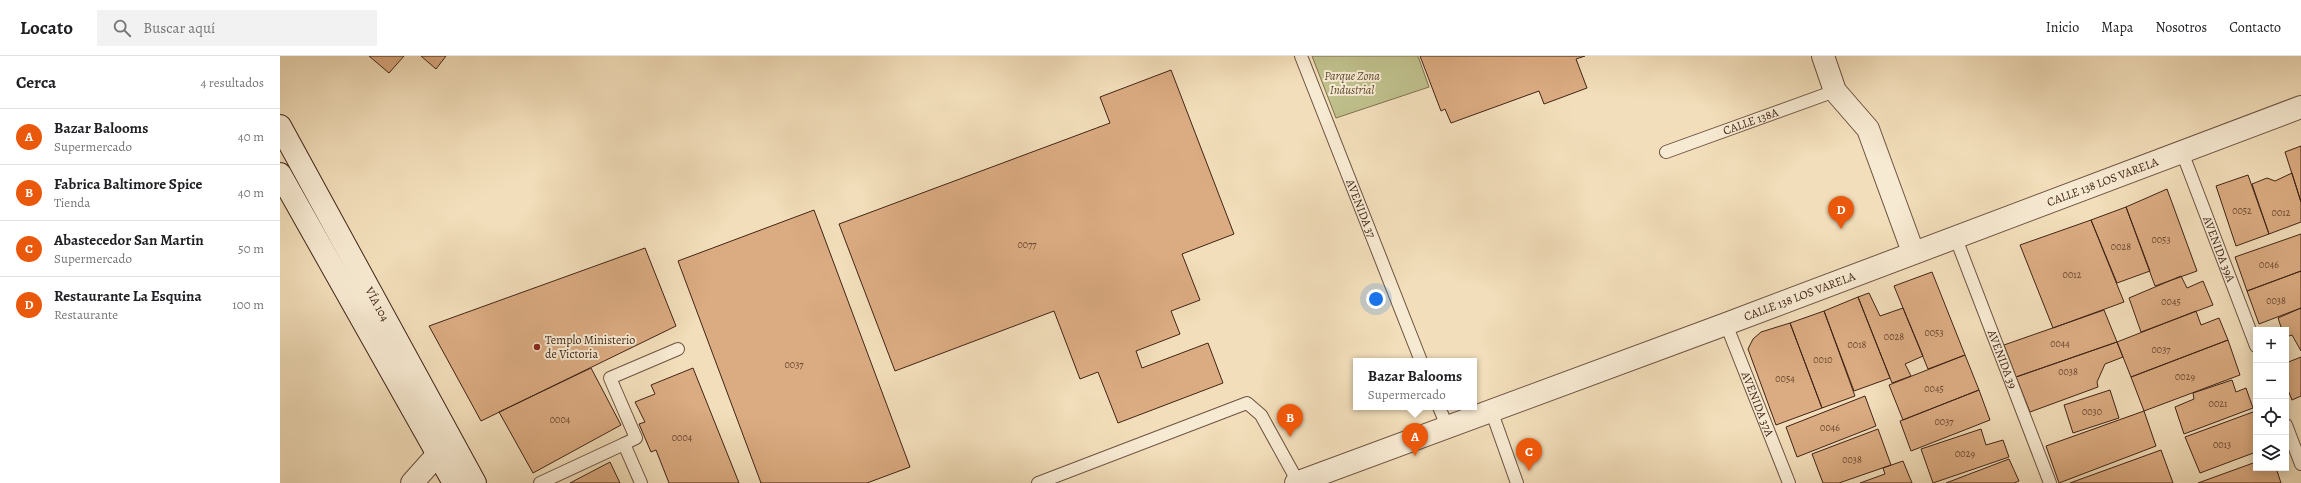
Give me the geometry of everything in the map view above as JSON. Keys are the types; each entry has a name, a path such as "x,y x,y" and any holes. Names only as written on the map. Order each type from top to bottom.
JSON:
{"street":[{"path":"1823,56 1836,91 1868,129 1913,252"},
{"name":"CALLE 138 LOS VARELA","path":"1297,483 1443,417 1491,410 1726,324 1955,236 2301,107"},
{"name":"VÍA 104","path":"280,126 475,483"},
{"name":"VÍA 104","path":"280,174 454,483"},
{"path":"412,483 438,454"}],"lane":[{"name":"AVENIDA 37","path":"1301,56 1420,358"},
{"name":"CALLE 138A","path":"1666,152 1836,91"},
{"name":"AVENIDA 39A","path":"2182,152 2253,338"},
{"name":"AVENIDA 39","path":"1955,236 2050,483"},
{"name":"AVENIDA 37A","path":"1726,324 1789,483"},
{"path":"540,483 636,438 610,378 678,349"},
{"path":"1038,483 1247,403 1261,415 1297,483"},
{"path":"1491,410 1517,483"},
{"path":"2289,433 2301,464"},
{"path":"624,444 641,483"}],"green space":[{"name":"Parque Zona Industrial","path":"1312,56 1418,56 1429,87 1336,118"}],"building":[{"path":"369,56 404,56 389,73"},
{"path":"421,56 446,56 436,69"},
{"path":"1420,56 1585,56 1576,59 1587,88 1544,104 1539,91 1451,123 1445,109 1441,111"},
{"path":"1171,70 1234,234 1182,254 1200,300 1171,311 1180,334 1136,351 1142,368 1208,343 1223,383 1118,423 1098,372 1080,379 1054,311 895,371 839,224 1110,123 1100,97"},
{"path":"2301,146 2301,202 2285,152"},
{"path":"2292,173 2301,202 2301,222 2269,234 2252,184 2267,178 2275,181"},
{"path":"2248,175 2269,234 2236,246 2216,186"},
{"path":"2167,189 2197,271 2155,286 2126,207"},
{"path":"2126,207 2150,271 2117,283 2091,220"},
{"path":"814,210 910,467 867,483 761,483 678,261"},
{"path":"2091,220 2124,302 2053,328 2020,245"},
{"path":"2301,234 2301,271 2247,291 2235,257"},
{"name":"Templo Ministerio de Victoria","path":"645,248 676,326 481,421 429,326"},
{"path":"2301,271 2301,308 2259,324 2247,291"},
{"path":"1932,272 1965,355 1928,369 1894,286"},
{"path":"2181,276 2187,288 2203,281 2213,305 2141,332 2129,298"},
{"path":"1869,293 1880,316 1903,308 1923,356 1905,364 1911,376 1892,383 1858,297"},
{"path":"1858,297 1890,378 1854,391 1824,311"},
{"path":"2301,308 2301,351 2292,335 2289,336 2289,327 2281,327 2278,318"},
{"path":"2104,310 2117,342 2016,377 2004,345"},
{"path":"1824,311 1855,396 1822,408 1790,323"},
{"path":"2196,311 2201,325 2219,318 2228,340 2131,377 2117,342"},
{"path":"1790,323 1822,408 1776,425 1748,349 1753,339 1761,332"},
{"path":"2228,340 2240,375 2144,411 2131,377"},
{"path":"2117,342 2123,357 2105,364 2097,382 2098,387 2030,412 2016,377"},
{"path":"1965,355 1979,390 1903,420 1889,385"},
{"path":"2301,357 2301,396 2292,400 2289,392 2289,362"},
{"path":"591,368 621,425 533,473 499,412"},
{"path":"693,368 739,483 669,483 656,450 651,452 639,424 645,422 635,402 655,394 651,385"},
{"path":"2232,380 2236,392 2246,388 2253,408 2184,434 2175,407 2194,399 2193,393"},
{"path":"1979,390 1990,420 1911,451 1900,421"},
{"path":"2110,390 2119,418 2073,433 2064,405"},
{"path":"1865,396 1876,426 1797,457 1786,427"},
{"path":"2144,411 2156,446 2059,483 2046,446"},
{"path":"2253,412 2253,453 2200,473 2185,437"},
{"path":"1878,429 1891,465 1839,483 1823,483 1812,454"},
{"path":"1981,429 1986,445 2003,440 2009,457 1933,483 1921,449"},
{"path":"2161,450 2173,483 2070,483"},
{"path":"2009,459 2019,481 2014,483 1946,483"},
{"path":"1903,461 1912,483 1860,483 1885,474 1883,468"},
{"path":"610,462 620,483 570,483"},
{"path":"2253,463 2253,471 2277,471 2281,483 2198,483"}],"place":[{"name":"Restaurante La Esquina","path":"1841,229"},
{"name":"Templo Ministerio de Victoria","path":"537,347"},
{"name":"Fabrica Baltimore Spice","path":"1290,437"},
{"name":"Bazar Balooms","path":"1415,456"},
{"name":"Abastecedor San Martin","path":"1529,471"}]}
